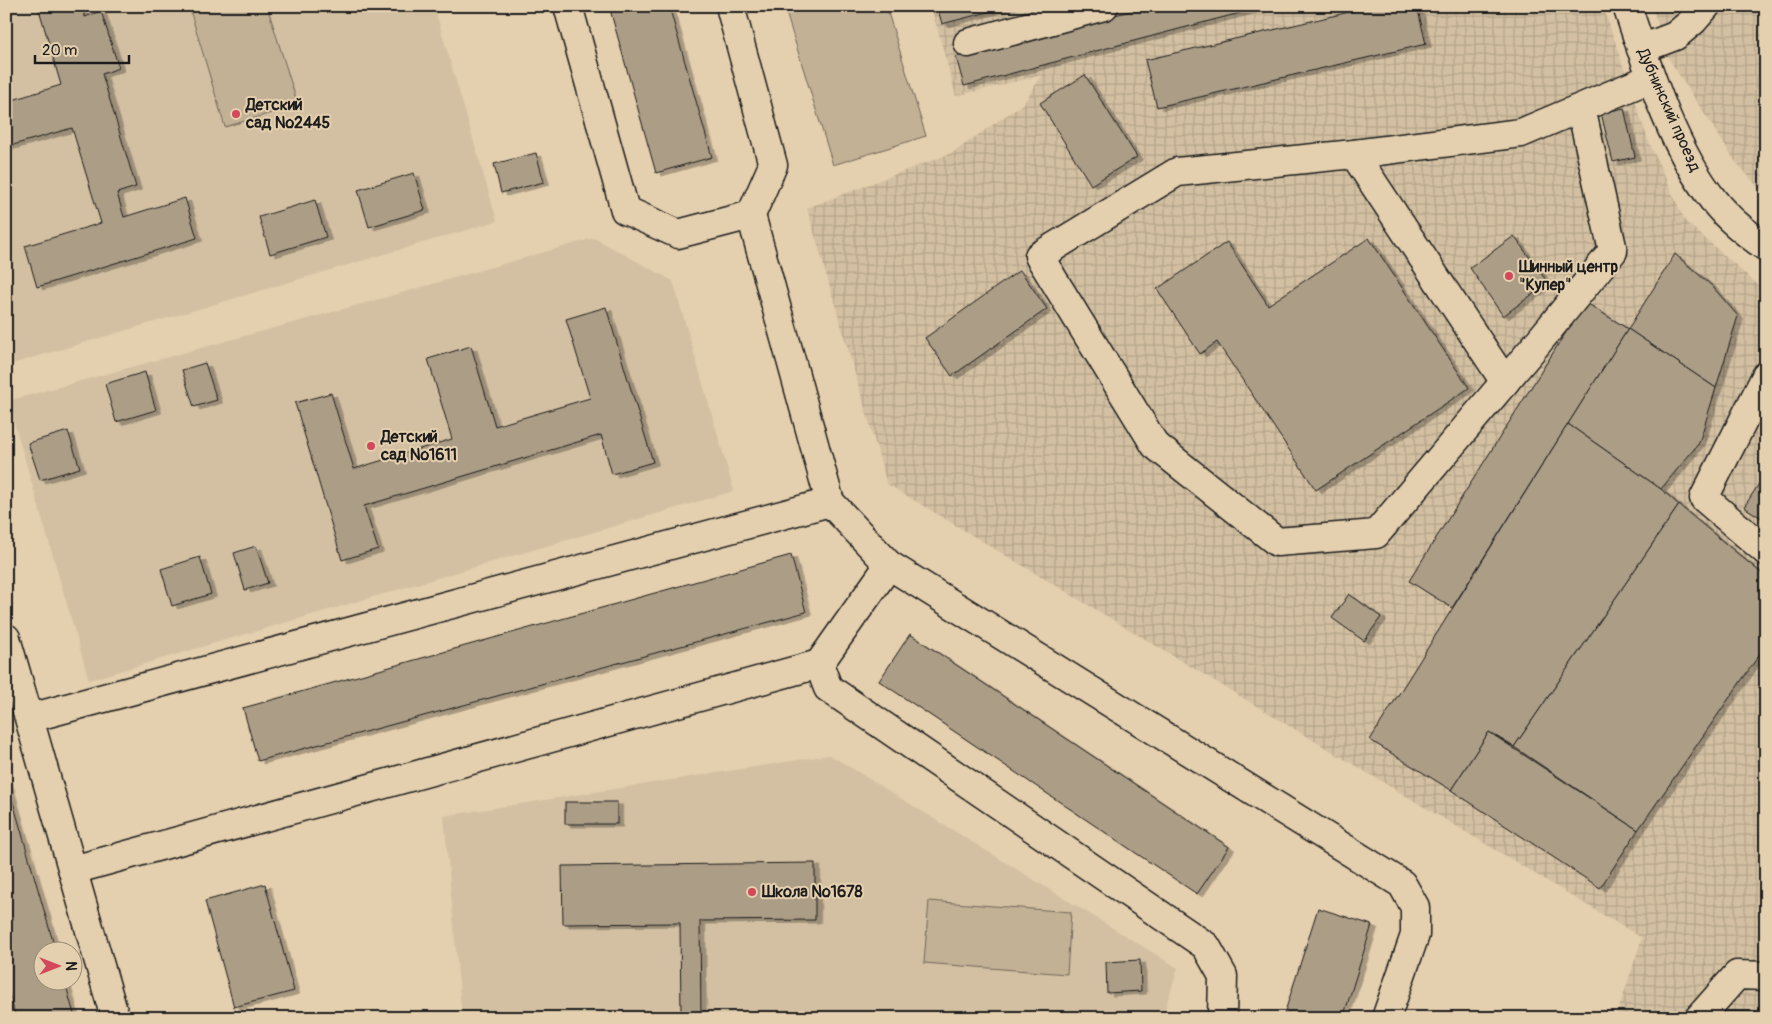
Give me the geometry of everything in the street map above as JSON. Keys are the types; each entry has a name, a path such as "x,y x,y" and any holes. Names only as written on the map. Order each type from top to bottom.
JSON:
{"street":[{"path":"568,6 626,210 678,234 750,215"},
{"path":"730,6 773,165 750,215 830,502 889,565 1402,884 1415,907 1415,935 1386,1018"},
{"path":"968,43 1104,6"},
{"name":"Дубнинский проезд","path":"1627,6 1651,78 1689,164 1715,202 1745,232 1766,247"},
{"path":"1641,49 1675,36 1693,21 1706,6"},
{"path":"1581,108 1613,251 1376,534 1277,542 1155,445 1039,256 1177,172 1354,154 1521,132 1651,78"},
{"path":"1354,154 1505,382"},
{"path":"1766,376 1704,498 1766,551"},
{"path":"30,718 830,502"},
{"path":"73,870 819,664 889,565"},
{"path":"6,638 115,1018"},
{"path":"819,664 828,688 1206,946 1223,976 1222,1018"},
{"path":"1699,1018 1737,975 1766,976"}],"shaded area":[{"name":"Детский сад №2445","path":"6,6 434,6 497,221 8,365 6,358"},
{"path":"202,6 267,6 298,105 225,127 190,10"},
{"path":"784,6 886,6 926,136 833,165"},
{"path":"931,6 1603,6 1648,140 1685,221 1766,292 1766,1018 1616,1018 1642,938 887,484 807,208 954,152 1024,103 1042,75 956,96"},
{"path":"1652,6 1766,6 1766,196 1735,161 1669,59"},
{"name":"Детский сад №1611","path":"594,238 673,281 734,491 89,680 8,401"},
{"name":"Школа №1678","path":"830,755 1178,968 1162,1018 462,1018 444,816"},
{"path":"929,901 1071,912 1067,974 924,963"}],"building":[{"path":"38,6 82,6 85,17 101,11 119,68 102,74 136,187 117,193 124,217 185,198 197,238 37,287 25,246 101,223 72,128 6,147 6,102 61,85"},
{"path":"609,6 669,6 712,157 656,173"},
{"path":"937,6 1011,6 942,24"},
{"path":"1149,6 1266,6 964,86 956,57"},
{"path":"1375,6 1417,6 1426,44 1157,107 1145,60"},
{"path":"1085,75 1137,157 1091,185 1040,103"},
{"path":"1624,108 1635,157 1613,162 1601,113"},
{"path":"536,153 544,182 501,193 494,164"},
{"path":"414,173 425,210 369,227 358,190"},
{"path":"315,200 326,237 270,254 259,217"},
{"name":"Шинный центр \"Купер\"","path":"1514,236 1548,283 1503,316 1470,268"},
{"path":"1369,238 1469,388 1316,490 1217,342 1200,354 1157,289 1227,242 1268,305"},
{"path":"1675,254 1712,286 1738,316 1716,388 1628,329"},
{"path":"1020,270 1047,309 952,376 925,338"},
{"path":"1585,302 1628,329 1452,608 1409,581"},
{"path":"606,307 653,462 612,474 601,435 364,506 378,549 342,560 295,403 331,393 354,469 452,439 428,359 471,346 495,426 590,398 566,319"},
{"path":"1628,329 1716,388 1699,443 1661,489 1568,424"},
{"path":"205,363 217,400 194,407 182,370"},
{"path":"145,372 156,410 116,422 105,384"},
{"path":"1568,424 1661,489 1679,505 1514,747 1489,732 1451,790 1370,740"},
{"path":"68,431 80,468 40,480 28,443"},
{"path":"1766,473 1766,521 1744,507"},
{"path":"1679,505 1766,577 1766,645 1638,830 1514,747"},
{"path":"256,546 268,583 245,590 234,553"},
{"path":"791,555 806,612 258,761 243,708"},
{"path":"200,557 211,594 172,606 161,569"},
{"path":"1349,594 1381,617 1364,641 1332,618"},
{"path":"910,634 1229,847 1197,894 879,681"},
{"path":"1489,732 1638,830 1600,888 1451,790"},
{"path":"6,778 53,942 32,942 32,992 68,992 75,1018 16,1018 6,983"},
{"path":"565,802 617,802 617,824 565,824"},
{"path":"815,863 815,920 700,921 701,1018 681,1018 680,923 563,924 562,866"},
{"path":"265,884 294,991 234,1007 205,901"},
{"path":"1318,908 1372,925 1343,1018 1283,1018"},
{"path":"1140,960 1141,991 1107,993 1106,962"},
{"path":"1716,1011 1766,1012 1766,1018 1716,1018"}],"place":[{"name":"Детский сад №2445","path":"236,114"},
{"name":"Шинный центр \"Купер\"","path":"1509,276"},
{"name":"Детский сад №1611","path":"371,446"},
{"name":"Школа №1678","path":"752,892"}]}
